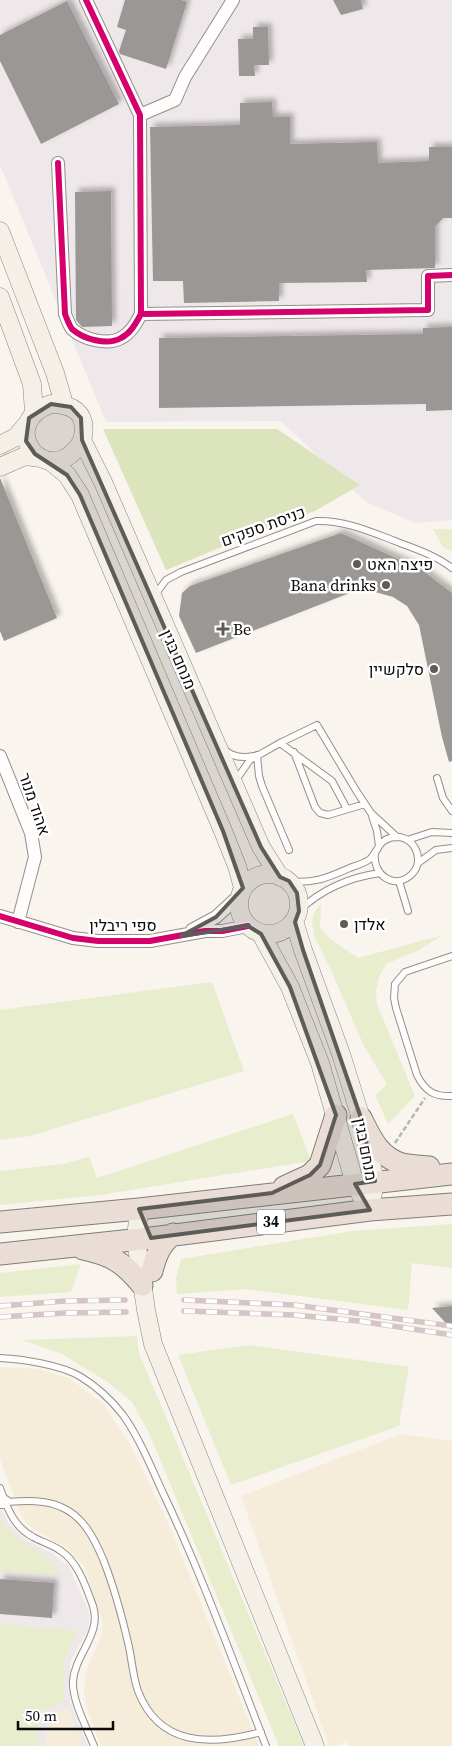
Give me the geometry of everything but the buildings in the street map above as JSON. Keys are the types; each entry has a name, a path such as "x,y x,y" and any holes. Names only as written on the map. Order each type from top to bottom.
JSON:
{"highway":[{"path":"272,1193 310,1175 320,1165 336,1115"},
{"path":"361,1118 372,1141 386,1157 403,1164 452,1172"},
{"name":"34","path":"0,1222 140,1209 452,1172"},
{"name":"34","path":"0,1254 370,1210 452,1204"},
{"path":"68,1246 98,1252 118,1260 128,1268 147,1278 156,1254 164,1242 173,1234"}],"main road":[{"path":"0,230 55,373 64,404"},
{"path":"0,297 32,384 30,419 26,441 35,454 46,459"},
{"path":"0,445 16,437 30,419 51,404 71,406 84,425 82,440 74,452 67,457 59,460 24,456 0,467"},
{"name":"מנחם בגין","path":"82,440 261,847 285,879"},
{"name":"מנחם בגין","path":"46,459 67,475 80,495 223,831 237,866 242,892"},
{"path":"272,874 285,879 297,893 297,916 287,929 279,933 255,930 240,914 239,902 242,892 252,879 261,875 272,874"},
{"name":"מנחם בגין","path":"297,916 303,950 341,1054 361,1118 365,1182 370,1210"},
{"name":"מנחם בגין","path":"255,930 290,987 320,1063 336,1115 365,1182"},
{"path":"140,1209 153,1344 315,1746"}],"street":[{"path":"58,163 65,314 71,328 86,338 102,341 120,339 131,330 141,314 140,115 86,0"},
{"path":"140,115 175,100 185,77 233,0"},
{"path":"141,314 428,310 428,276 452,275"},
{"name":"אהוד מנור","path":"0,756 31,833 34,857 18,922"},
{"name":"ספי ריבלין","path":"181,936 216,917 242,892"},
{"name":"ספי ריבלין","path":"0,916 73,938 98,941 150,941 205,931 255,930"}],"lane":[{"name":"כניסת ספקים","path":"155,603 155,594 166,580 181,572 316,521 337,522 362,528 428,554 452,568"},
{"path":"235,788 235,782 240,772 250,760 317,725 371,813 397,837 407,840 416,849 418,863"},
{"path":"213,736 226,752 241,758 257,755"},
{"path":"280,743 332,781 347,809"},
{"path":"294,752 315,807 320,813 328,815 365,804"},
{"path":"257,755 262,786 289,850"},
{"path":"437,778 443,798 452,811"},
{"path":"371,813 377,831 379,846"},
{"path":"407,840 432,832 452,833"},
{"path":"285,879 304,883 320,880 364,863 370,859 386,839 397,837"},
{"path":"375,853 375,865 380,873 390,880 399,881 410,876 418,863 430,853 436,850 452,848"},
{"path":"297,916 318,895 354,878 380,873"},
{"path":"399,881 408,911"},
{"path":"452,956 405,972 395,984 393,991 396,1008 421,1084 429,1092 436,1095 452,1096"},
{"path":"0,1358 21,1359 53,1366 80,1376 101,1392 122,1414 137,1438 190,1552 266,1746"},
{"path":"0,1488 2,1502 17,1524 32,1537 61,1551 71,1560 93,1607 94,1628 77,1664 73,1684 76,1700 94,1746"},
{"path":"2,1502 33,1501 62,1507 76,1516 91,1533 114,1587 129,1647 137,1690 146,1711 154,1722 168,1733 198,1743 214,1743 261,1732"}],"path":[{"path":"386,1157 429,1092"}],"highlighted area":[{"path":"51,404 71,407 81,418 82,440 261,847 280,877 289,881 297,893 299,911 295,922 361,1118 375,1181 355,1184 370,1210 151,1238 139,1209 272,1193 310,1175 320,1165 336,1115 290,987 261,934 248,926 181,936 216,917 243,888 223,831 80,495 67,475 35,454 26,441 29,418"}],"shaded area":[{"path":"0,0 452,0 452,520 415,523 366,502 281,421 106,422 0,165"},
{"path":"0,1367 37,1369 69,1378 103,1404 129,1442 170,1527 259,1746 101,1746 85,1703 84,1691 86,1671 101,1637 103,1624 84,1566 64,1546 32,1528 22,1517 0,1459"},
{"path":"401,1434 452,1441 452,1746 348,1746 346,1742 329,1746 241,1496"},
{"path":"0,1507 8,1522 26,1540 52,1553 69,1566 89,1612 89,1629 70,1662 70,1701 88,1746 0,1746"},
{"path":"68,1707 83,1746 45,1746 47,1717"}],"green space":[{"path":"103,429 277,429 360,485 315,511 270,527 166,570"},
{"path":"433,529 452,529 452,551 443,547"},
{"path":"321,903 320,927 330,939 358,958 443,935 419,950 386,964 379,977 376,991 377,1004 415,1096 388,1124 375,1095 387,1084 364,1046 314,936 312,921 314,913"},
{"path":"212,982 244,1071 30,1136 0,1140 0,1010"},
{"path":"293,1114 311,1161 100,1195 0,1205 0,1171 63,1164 89,1157 97,1178"},
{"path":"452,1224 452,1268 412,1263 408,1310 247,1289 177,1294 176,1278 181,1259 353,1231"},
{"path":"81,1264 71,1292 0,1297 0,1273"},
{"path":"137,1336 139,1353 304,1746 279,1746 149,1433 132,1402 109,1383 62,1354 22,1340"},
{"path":"249,1345 409,1367 399,1426 231,1485 178,1355"},
{"path":"0,1518 17,1538 52,1561 61,1576 0,1571"},
{"path":"0,1624 78,1631 63,1661 64,1701 39,1713 38,1746 0,1746"}],"railway":[{"path":"0,1306 65,1301 125,1300"},
{"path":"184,1300 294,1305 452,1326"},
{"path":"184,1311 294,1315 359,1321 452,1335"},
{"path":"0,1317 126,1312"}],"cycle path":[{"path":"58,163 65,314 72,329 82,336 102,341 115,340 125,336 141,314 140,115 86,0"},
{"path":"141,314 428,310 428,276 452,275"},
{"path":"0,916 73,938 98,941 150,941 205,931 222,931 248,926"}],"place":[{"name":"פיצה האט","path":"357,564"},
{"name":"Bana drinks","path":"386,585"},
{"name":"Be","path":"223,629"},
{"name":"סלקשיין","path":"434,669"},
{"name":"אלדן","path":"344,924"}]}
